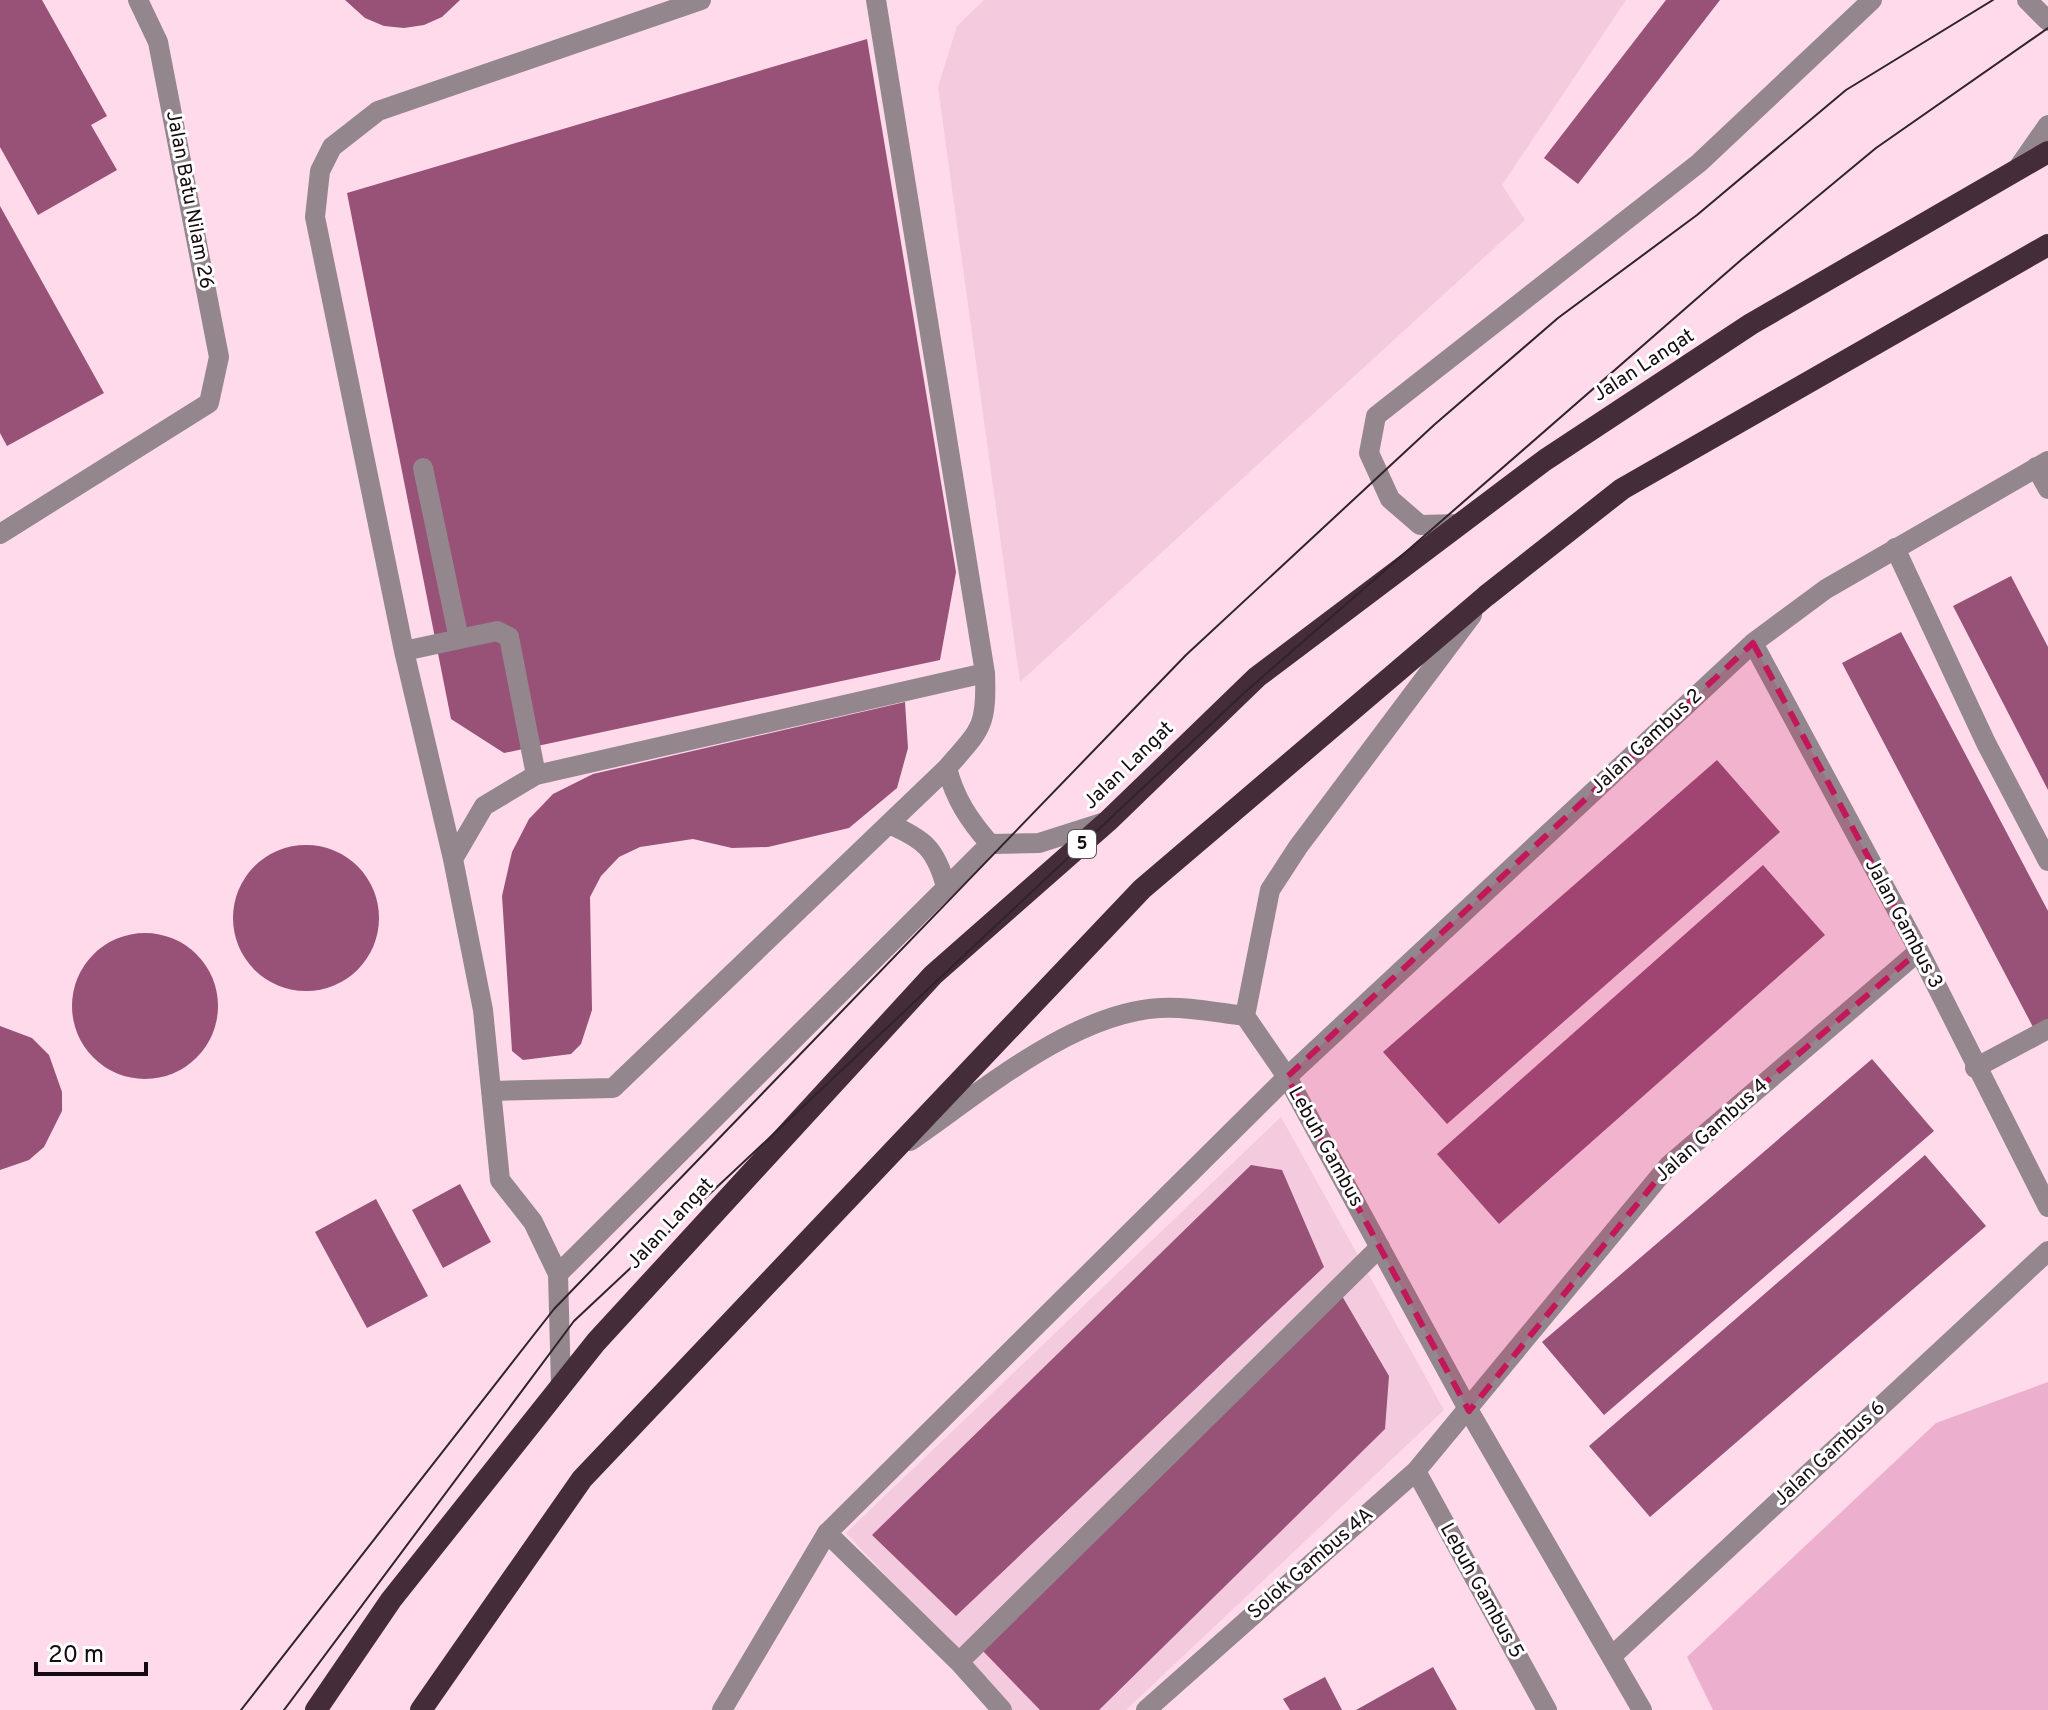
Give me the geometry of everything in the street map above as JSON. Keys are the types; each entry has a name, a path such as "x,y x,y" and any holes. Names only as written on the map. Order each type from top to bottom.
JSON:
{"highway":[{"name":"Jalan Langat","path":"316,1710 391,1600 596,1342 933,975 1108,821 1257,677 1545,460 1751,324 2048,152"},
{"path":"421,1710 582,1479 1142,889 1486,596 1622,489 2048,245"}],"street":[{"name":"Jalan Batu Nilam 26","path":"0,534 209,403 219,357 158,42 138,0"},
{"path":"561,1386 558,1274 533,1222 500,1180 483,1010 453,859 404,651 315,217 320,171 332,147 378,111 701,0"},
{"path":"492,1091 613,1088 947,768 981,729 986,699 985,673 878,7 896,0"},
{"path":"1460,524 1420,525 1390,499 1369,453 1376,416 1699,163 1872,0"},
{"path":"2027,0 2048,21"},
{"path":"2018,168 2048,125"},
{"path":"2042,464 2048,489"},
{"name":"Jalan Gambus 2","path":"722,1710 827,1533 1287,1077 1753,643 1826,589 2042,464"},
{"path":"423,468 459,639"},
{"path":"1895,548 1986,743 2048,861"},
{"path":"893,1153 1042,1050 1096,1025 1161,1008 1245,1016 1270,890 1298,847 1486,596"},
{"path":"404,651 497,631 509,637 536,775"},
{"name":"Jalan Gambus 3","path":"1753,643 1919,951 1975,1068 2048,1207"},
{"path":"453,859 484,806 536,775 985,673"},
{"path":"947,768 964,813 990,844"},
{"path":"558,1274 990,844 1039,843 1108,821"},
{"path":"889,824 921,837 940,865 946,887"},
{"name":"Jalan Gambus 4","path":"1469,1411 1669,1165 1919,951"},
{"name":"Lebuh Gambus","path":"1245,1016 1287,1077 1469,1411 1642,1710"},
{"path":"1975,1068 2048,1029"},
{"path":"959,1662 1380,1247"},
{"name":"Jalan Gambus 6","path":"1612,1656 2048,1251"},
{"name":"Solok Gambus 4A","path":"1157,1706 1416,1471 1469,1411"},
{"name":"Lebuh Gambus 5","path":"1416,1471 1547,1710"},
{"path":"827,1533 959,1662 1002,1710"}],"highlighted area":[{"path":"1753,643 1919,951 1669,1165 1469,1411 1287,1077"}],"shaded area":[{"path":"984,0 1626,0 1502,185 1525,220 1020,682 938,87 957,26"},
{"path":"1281,1117 1444,1410 1126,1710 1012,1710 846,1533"},
{"path":"2048,1382 2048,1710 1713,1710 1687,1657 1936,1423"}],"building":[{"path":"0,0 42,0 107,116 91,125 117,170 38,215 0,147"},
{"path":"345,0 460,0 442,17 424,25 404,28 384,26 365,18"},
{"path":"1666,0 1720,0 1578,184 1544,158"},
{"path":"867,39 956,572 940,660 504,753 451,719 347,193"},
{"path":"0,206 104,393 7,446 0,433"},
{"path":"2011,576 2048,647 2048,790 1953,606"},
{"path":"1901,632 2048,911 2048,1019 2033,1027 1842,663"},
{"path":"905,702 908,748 897,788 849,828 768,847 732,848 693,839 640,847 619,857 601,876 590,897 592,1010 581,1044 571,1054 523,1060 512,1051 502,896 512,852 529,819 553,794 593,774"},
{"path":"1717,760 1780,832 1447,1124 1383,1052"},
{"path":"306,845 334,850 358,866 374,890 379,918 374,946 358,970 334,986 306,991 278,986 254,970 238,946 233,918 238,890 254,866 278,850"},
{"path":"1763,865 1825,935 1499,1224 1437,1154"},
{"path":"145,933 173,938 197,954 213,978 218,1006 213,1034 197,1058 173,1074 145,1079 117,1074 93,1058 77,1034 72,1006 77,978 93,954 117,938"},
{"path":"0,1026 32,1038 49,1055 62,1092 62,1111 44,1147 29,1160 0,1170"},
{"path":"1872,1059 1934,1131 1604,1415 1542,1342"},
{"path":"1925,1155 1986,1226 1650,1517 1589,1446"},
{"path":"1251,1165 1282,1170 1324,1267 956,1616 872,1535"},
{"path":"460,1184 491,1242 443,1268 412,1210"},
{"path":"376,1199 428,1296 367,1328 315,1232"},
{"path":"1342,1296 1389,1376 1385,1429 1099,1710 1040,1710 982,1650"},
{"path":"1433,1667 1457,1710 1356,1710"},
{"path":"1325,1677 1342,1710 1290,1710 1283,1699"}],"tram line":[{"path":"241,1710 554,1309 1186,655 1434,425 1558,318 1697,215 1846,90 1993,0"},
{"path":"284,1710 574,1321 1244,693 1741,260 1876,148 2048,28"}]}
